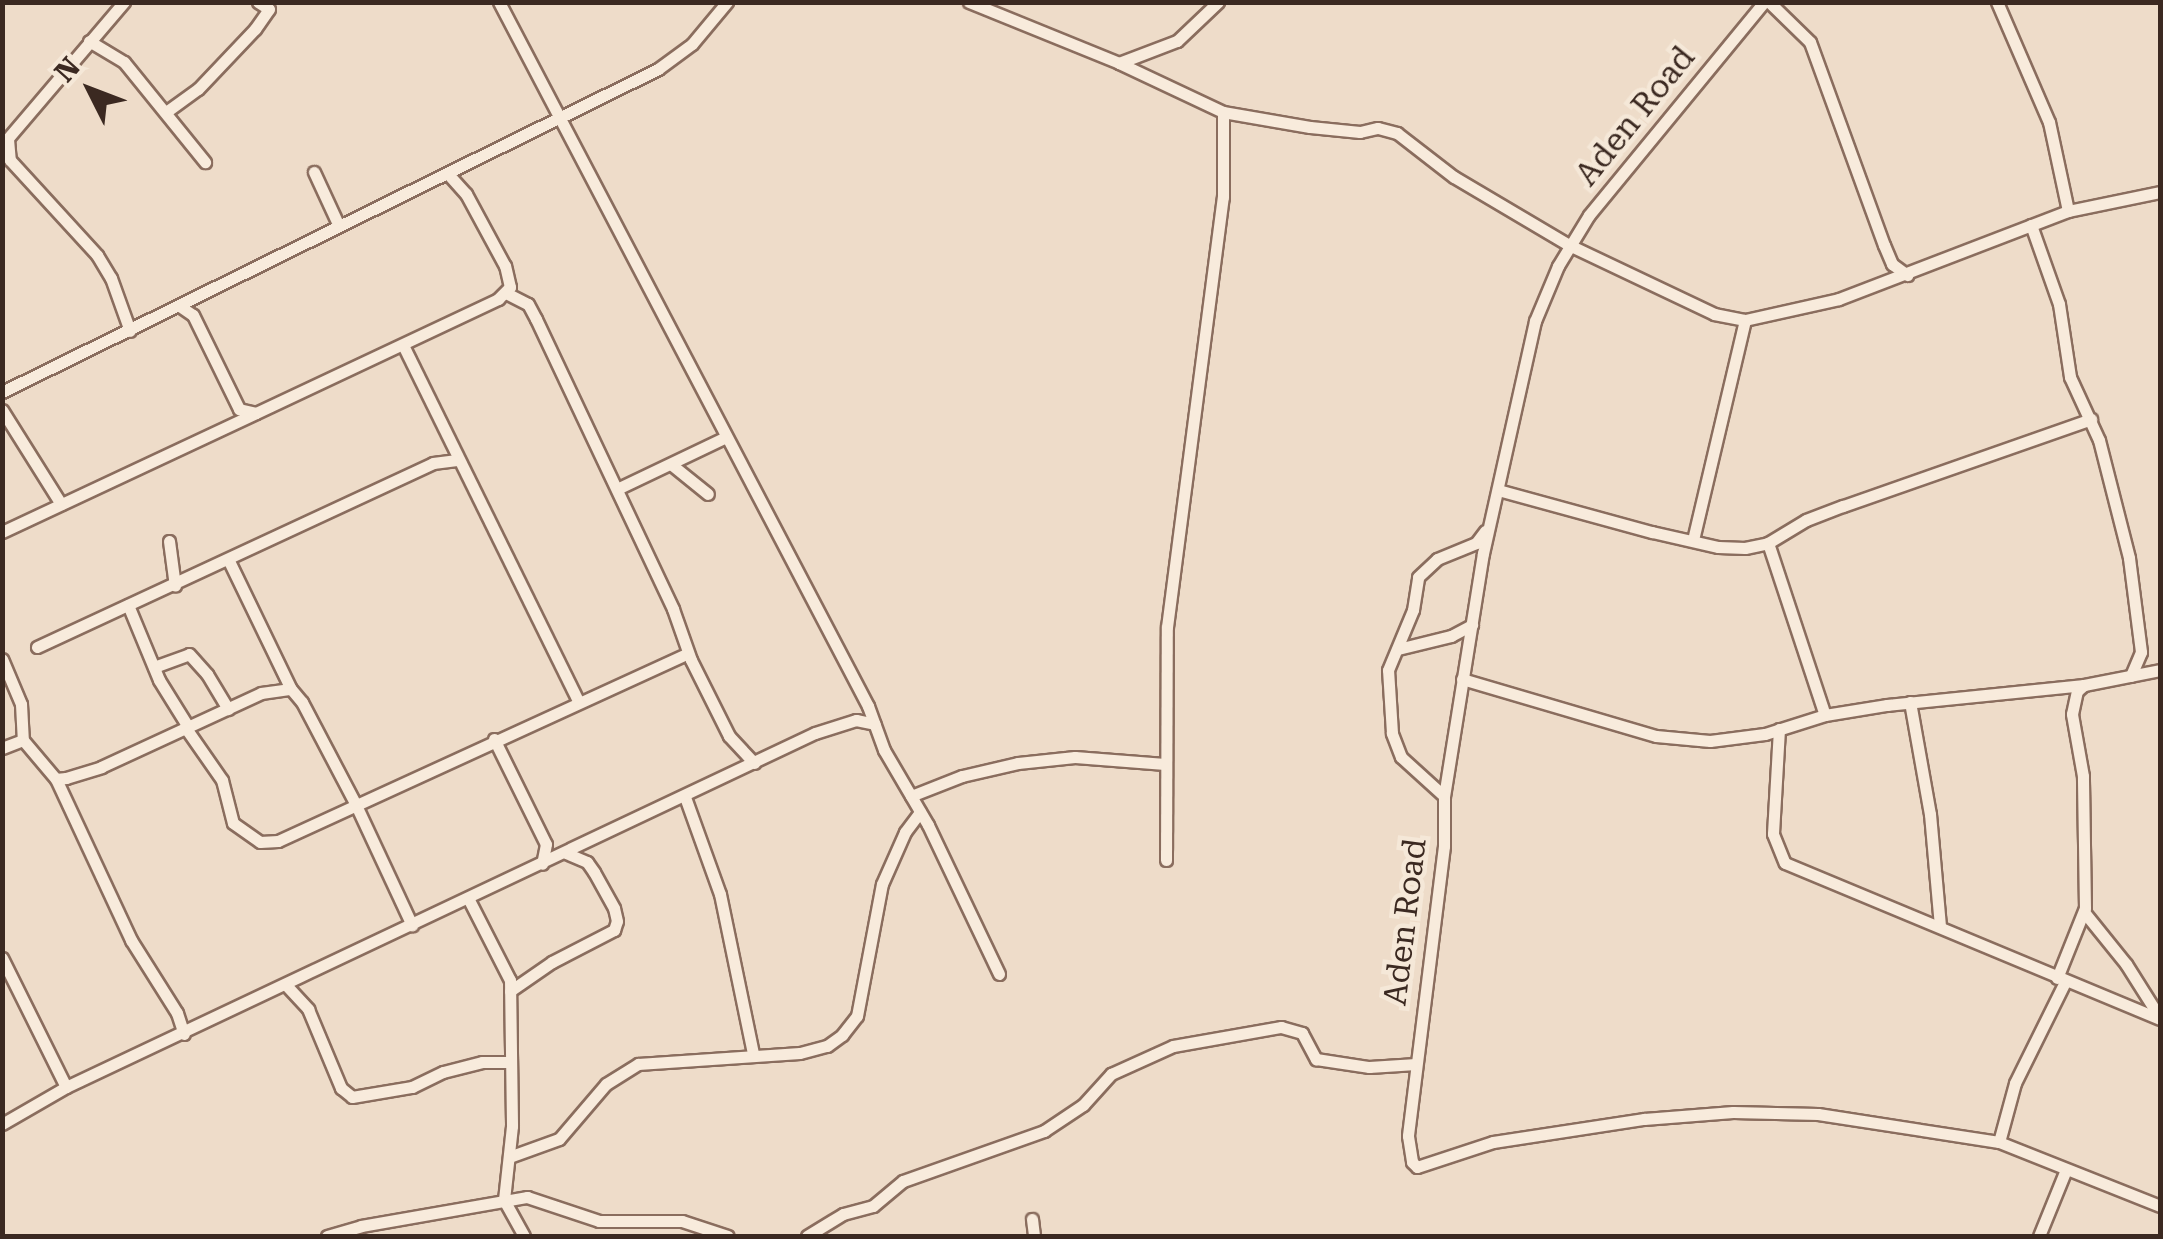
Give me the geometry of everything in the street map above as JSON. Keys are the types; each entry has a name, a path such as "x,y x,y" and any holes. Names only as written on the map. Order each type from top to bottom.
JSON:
{"street":[{"path":"124,2 5,142 10,160 97,255 111,278 130,331"},
{"path":"166,112 198,89 255,29 269,9 258,2"},
{"path":"499,2 562,115 884,750 920,812 999,974"},
{"path":"2,392 181,307 338,224 675,59 727,2"},
{"path":"969,2 1119,63 1223,112 1310,127 1360,132 1378,128 1397,133 1454,176 1569,245 1714,314 1745,320 1804,309 1906,275 2068,211 2160,192"},
{"path":"1119,63 1177,41 1218,2"},
{"path":"1766,2 1810,42 1884,245 1892,264 1906,275"},
{"name":"Aden Road","path":"1766,2 1635,154 1569,245 1535,321 1488,528 1444,796 1442,861 1408,1136 1410,1156 1417,1167 1493,1142 1644,1119 1733,1112 1818,1114 2000,1142 2065,1172 2160,1206"},
{"path":"1997,2 2049,122 2068,211"},
{"path":"89,41 124,62 205,162"},
{"path":"1166,860 1168,627 1224,198 1223,112"},
{"path":"314,172 338,224"},
{"path":"447,173 466,194 494,243 510,281 508,294"},
{"path":"2031,225 2060,304 2070,377 2091,419 2129,558 2141,652 2131,676"},
{"path":"2,532 508,294"},
{"path":"508,294 528,304 536,319 673,609 688,653 729,736 754,763"},
{"path":"181,307 193,315 239,409 256,412"},
{"path":"1693,540 1745,320"},
{"path":"403,345 578,700"},
{"path":"2,410 61,504"},
{"path":"1498,490 1693,540 1731,547 1768,543 1806,520 2091,419"},
{"path":"617,488 724,438"},
{"path":"37,647 434,464 459,460"},
{"path":"672,465 708,494"},
{"path":"1444,796 1400,757 1392,734 1387,678 1424,568 1476,542 1488,528"},
{"path":"169,540 175,586"},
{"path":"1768,543 1825,715"},
{"path":"229,561 412,925"},
{"path":"128,605 154,667 186,726 222,780 234,823 260,842 278,841 578,700 688,653"},
{"path":"1398,648 1451,636 1472,625"},
{"path":"1462,679 1656,736 1710,740 1780,729 1825,715 1910,702 2084,685 2157,671 2141,652"},
{"path":"154,667 188,654 208,674 228,709"},
{"path":"2,659 21,704 23,740 56,779 131,940 184,1034"},
{"path":"2072,714 2077,691 2084,685"},
{"path":"56,779 83,774 274,688 290,689"},
{"path":"2000,1142 2015,1083 2061,980 2084,912 2088,874 2083,776 2072,714 2056,688"},
{"path":"1910,702 1930,814 1940,924"},
{"path":"2,1124 66,1087 754,763 840,724 856,720 874,724"},
{"path":"1780,729 1773,834 1779,856 1809,875 1940,924 2061,980 2160,1019"},
{"path":"494,739 546,844 542,864"},
{"path":"2,748 23,740"},
{"path":"911,796 962,776 1054,759 1165,764"},
{"path":"684,798 720,894 753,1054"},
{"path":"509,1157 559,1139 606,1084 638,1064 800,1053 827,1046 856,1016 882,884 905,832 920,812"},
{"path":"510,991 552,962 614,930 614,908 594,872 587,862 566,853"},
{"path":"468,898 510,980 509,1157 504,1200 524,1236"},
{"path":"2084,912 2126,964 2160,1019"},
{"path":"2,958 66,1087"},
{"path":"286,985 308,1009 341,1088 352,1097 412,1087 443,1072 482,1062 511,1062"},
{"path":"807,1236 843,1214 873,1206 903,1180 1044,1132 1083,1105 1111,1074 1173,1046 1281,1028 1302,1033 1316,1059 1369,1067 1416,1064"},
{"path":"2039,1236 2065,1172"},
{"path":"326,1236 504,1200 550,1202 599,1221 682,1221 728,1236"},
{"path":"1032,1219 1034,1236"}]}
